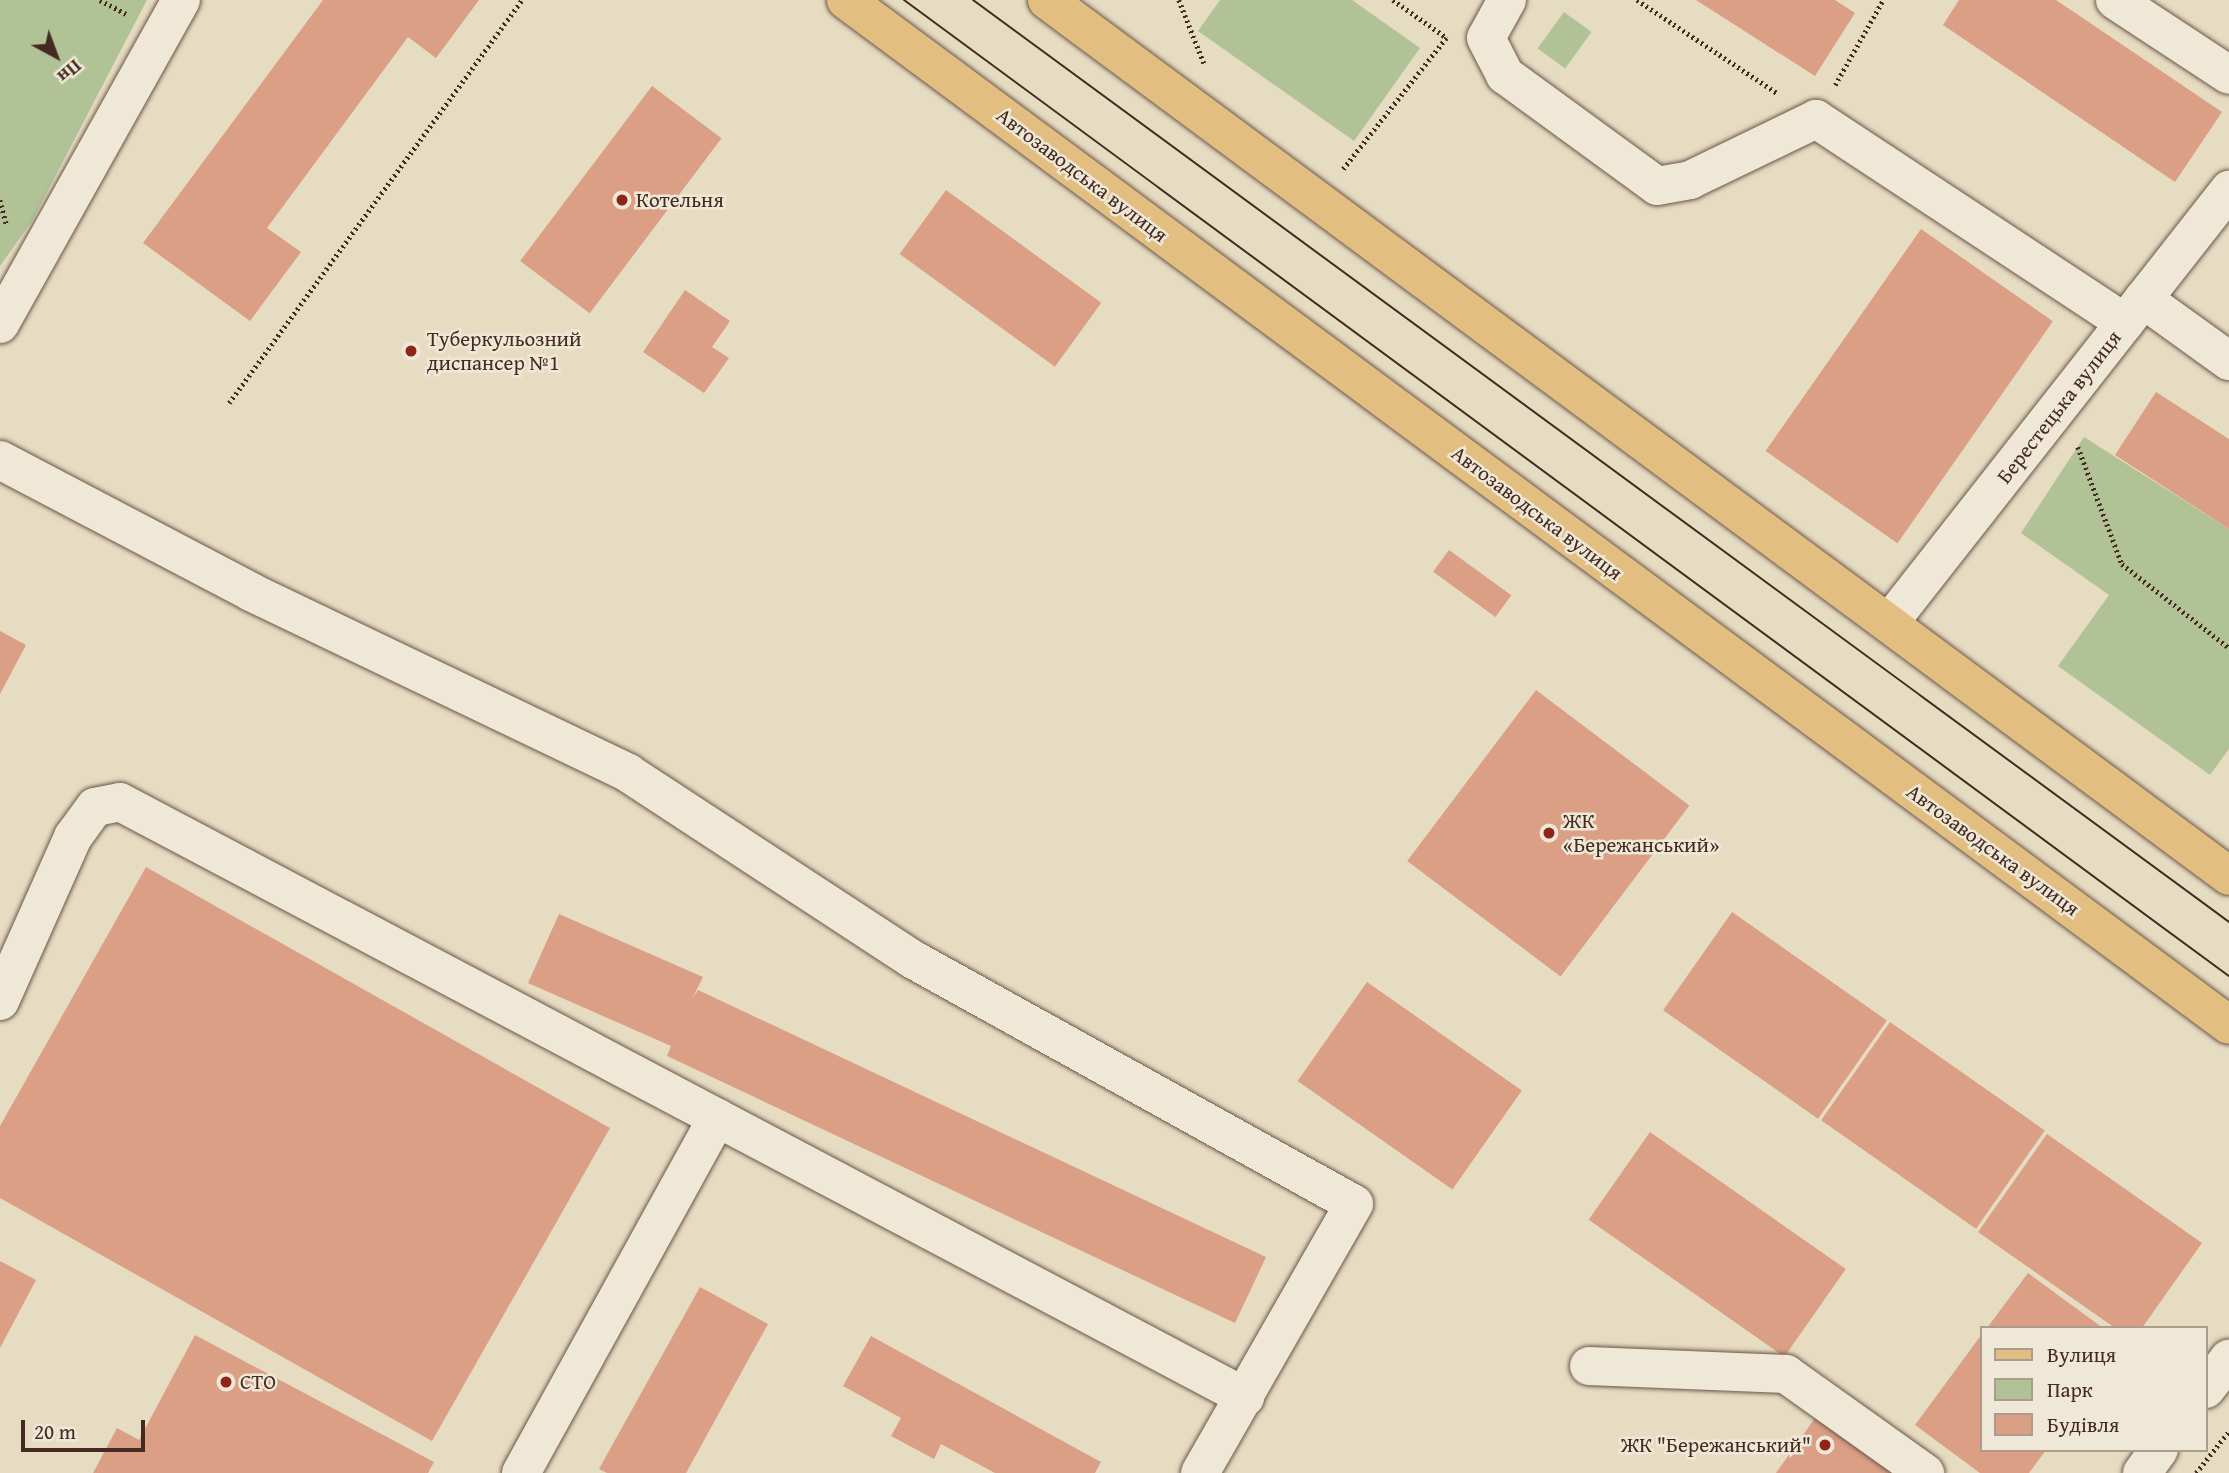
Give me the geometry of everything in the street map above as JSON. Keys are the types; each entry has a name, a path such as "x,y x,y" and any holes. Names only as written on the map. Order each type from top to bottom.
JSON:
{"main road":[{"name":"Автозаводська вулиця","path":"846,0 2229,1025"},
{"path":"1047,0 2229,876"}],"street":[{"path":"0,324 181,0"},
{"path":"1507,0 1486,38 1505,75 1657,186 1690,180 1816,118 2134,311 2229,361"},
{"path":"2115,0 2229,75"},
{"name":"Берестецька вулиця","path":"1889,623 2229,190"},
{"path":"0,460 251,592 628,773 912,959 1354,1204 1200,1473"},
{"path":"0,1001 73,838 95,807 120,802 1245,1397"},
{"path":"521,1473 718,1118"},
{"path":"2208,1386 2229,1359"},
{"path":"1589,1366 1786,1374 1925,1473"},
{"path":"2142,1473 2158,1452"}],"path":[{"path":"229,403 522,0"},
{"path":"1179,0 1209,72"},
{"path":"1393,0 1447,38 1486,38"},
{"path":"1637,0 1816,118 1883,0"},
{"path":"1339,175 1447,38"},
{"path":"2062,404 2122,564 2229,648"},
{"path":"2196,1473 2229,1432"}],"green space":[{"path":"0,0 147,0 32,221 0,266"},
{"path":"1220,0 1352,0 1420,48 1354,141 1198,31"},
{"path":"1564,12 1592,32 1565,68 1538,48"},
{"path":"2084,437 2229,529 2229,749 2210,775 2058,666 2109,595 2021,533"}],"building":[{"path":"323,0 479,0 436,58 408,37 267,228 301,252 250,321 143,243"},
{"path":"1696,0 1835,0 1855,13 1815,76"},
{"path":"1959,0 2056,0 2222,112 2175,182 1943,25"},
{"name":"Котельня","path":"652,86 721,138 590,313 520,261"},
{"path":"946,190 1101,303 1055,367 900,254"},
{"path":"1921,229 2053,321 1897,543 1766,451"},
{"path":"685,290 730,321 712,347 729,358 704,393 643,352"},
{"path":"2156,392 2229,439 2229,529 2115,455"},
{"path":"1449,550 1511,595 1495,617 1433,572"},
{"path":"0,631 26,645 0,694"},
{"name":"ЖК «Бережанський»","path":"1536,690 1689,806 1561,976 1407,861"},
{"path":"146,867 610,1128 432,1441 0,1198 0,1126"},
{"path":"1732,912 1887,1020 1818,1119 1663,1010"},
{"path":"559,914 703,977 692,999 698,990 1266,1257 1235,1323 667,1056 671,1046 528,983"},
{"path":"1367,982 1522,1090 1452,1190 1298,1081"},
{"path":"1890,1022 2045,1130 1976,1229 1821,1120"},
{"path":"1650,1132 1846,1269 1784,1357 1589,1220"},
{"path":"2047,1134 2202,1243 2143,1326 2112,1326 1978,1232"},
{"path":"0,1261 36,1280 0,1348"},
{"path":"2028,1273 2100,1326 1988,1326"},
{"path":"700,1287 768,1324 686,1473 607,1473 599,1469"},
{"name":"СТО","path":"195,1335 434,1462 428,1473 93,1473 117,1428 139,1440"},
{"path":"871,1336 1101,1462 1095,1473 995,1473 941,1444 934,1459 891,1436 901,1418 843,1386"},
{"path":"1980,1337 1980,1452 2045,1452 2029,1473 1980,1473 1915,1425"},
{"name":"ЖК \"Бережанський\"","path":"1815,1418 1892,1473 1776,1473"}],"tram line":[{"path":"904,0 2229,976"},
{"path":"973,0 2229,922"}],"place":[{"name":"Котельня","path":"622,200"},
{"name":"Туберкульозний диспансер №1","path":"411,351"},
{"name":"ЖК «Бережанський»","path":"1549,833"},
{"name":"СТО","path":"226,1382"},
{"name":"ЖК \"Бережанський\"","path":"1825,1445"}]}
